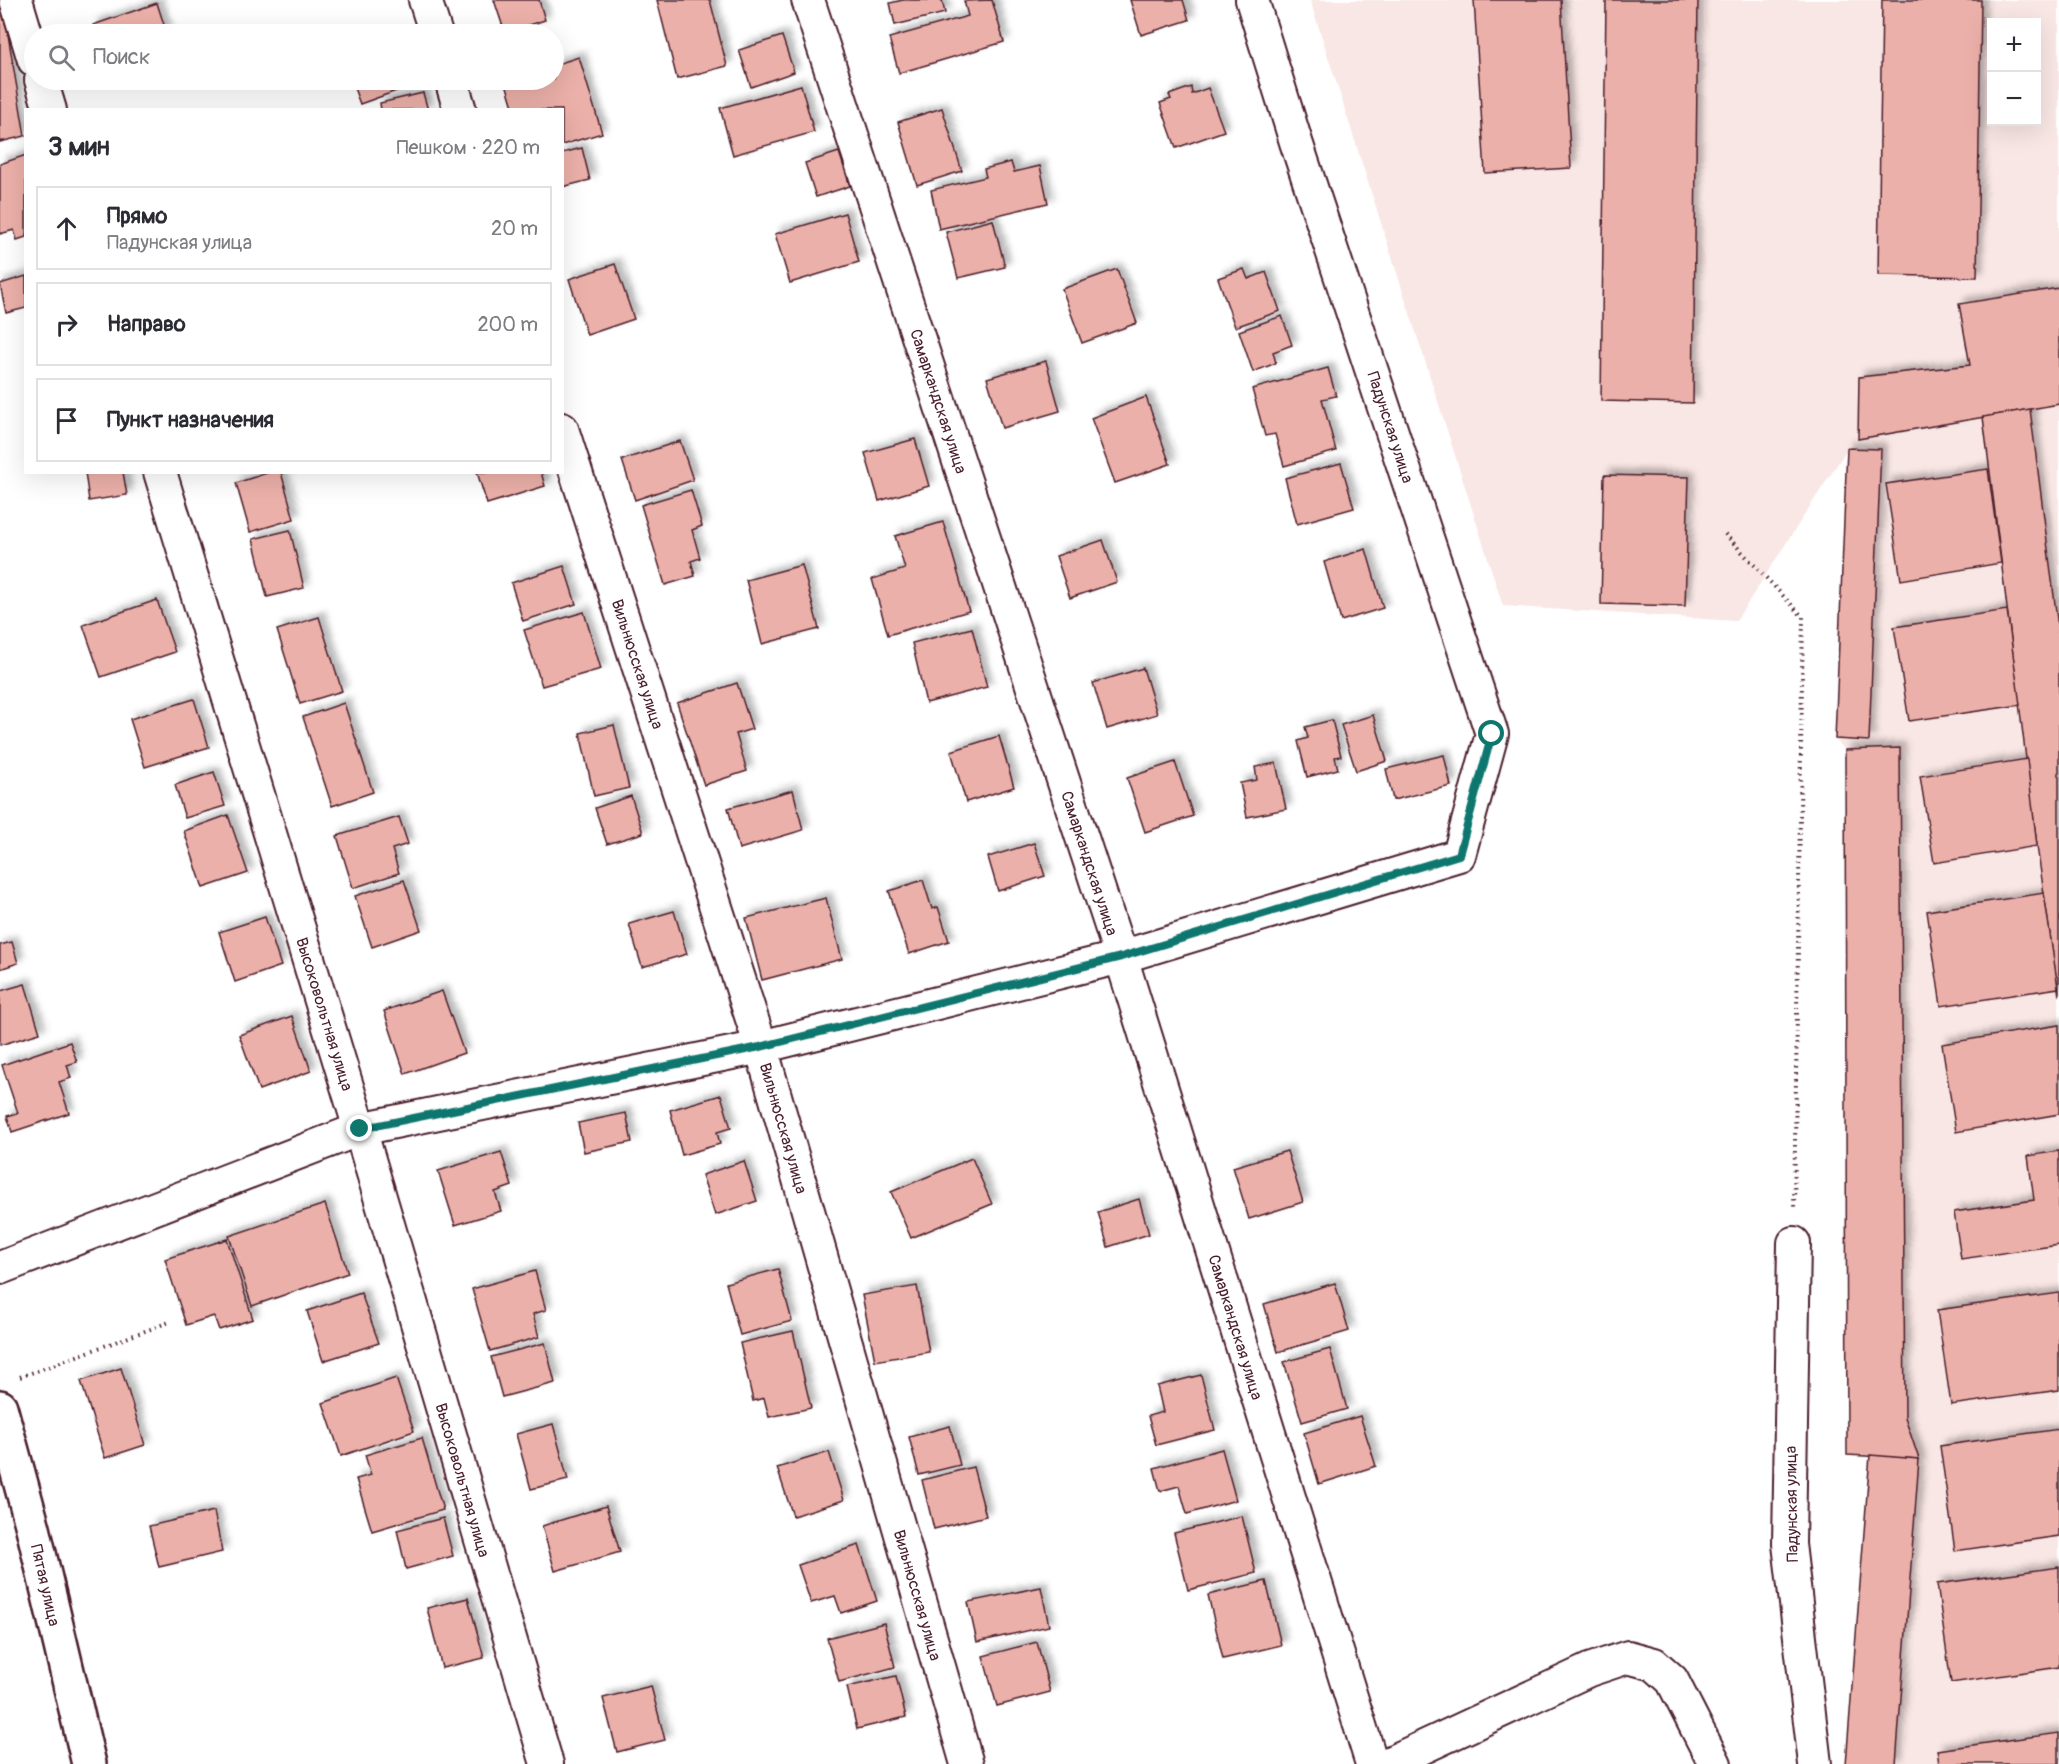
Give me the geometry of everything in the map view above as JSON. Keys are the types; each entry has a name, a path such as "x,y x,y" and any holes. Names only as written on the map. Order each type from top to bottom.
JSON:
{"street":[{"path":"16,0 24,27"},
{"path":"425,0 433,24"},
{"name":"Самаркандская улица","path":"808,0 1121,957 1372,1764"},
{"name":"Падунская улица","path":"1121,957 1459,855 1492,734 1296,142 1252,0"},
{"path":"43,90 49,108"},
{"path":"454,90 459,108"},
{"name":"Вильнюсская улица","path":"564,435 760,1047 967,1764"},
{"name":"Высоковольтная улица","path":"161,474 360,1129 547,1764"},
{"path":"0,1268 360,1129 760,1047 1121,957"},
{"name":"Падунская улица","path":"1794,1243 1788,1544 1815,1764"},
{"name":"Пятая улица","path":"5,1394 33,1528 89,1764"},
{"path":"1387,1764 1589,1670 1628,1657 1654,1664 1672,1680 1715,1764"}],"path":[{"path":"1725,534 1803,617 1794,1243"},
{"path":"5,1394 172,1321"}],"shaded area":[{"path":"1310,0 2059,0 2059,1764 1846,1764 1870,1455 1847,1455 1845,750 1835,739 1847,449 1736,621 1503,606"}],"building":[{"path":"494,0 539,0 545,20 533,24 502,24"},
{"path":"657,0 710,0 727,66 677,79"},
{"path":"903,0 942,0 945,13 895,25 890,3"},
{"path":"992,0 1004,42 899,73 889,38 968,16 964,1"},
{"path":"1130,0 1183,0 1189,20 1141,35"},
{"path":"1474,0 1561,0 1571,168 1485,173"},
{"path":"1606,0 1698,0 1693,403 1601,401"},
{"path":"1882,0 1981,0 1977,277 1878,275"},
{"path":"157,3 164,24 96,24"},
{"path":"0,10 4,11 24,136 0,142"},
{"path":"782,36 794,72 751,87 739,50"},
{"path":"579,57 602,133 564,144 564,108 513,108 508,90 564,90 564,62"},
{"path":"801,85 814,132 733,155 720,108"},
{"path":"1191,87 1192,94 1208,88 1224,131 1176,148 1160,103 1171,99 1169,95"},
{"path":"355,90 399,90 360,104"},
{"path":"423,93 427,108 381,108 380,103"},
{"path":"942,108 962,171 917,185 898,122"},
{"path":"582,148 590,180 564,186 564,152"},
{"path":"839,152 850,186 816,197 805,163"},
{"path":"24,156 24,238 17,240 14,230 0,234 0,164"},
{"path":"1011,162 1014,172 1040,166 1048,203 939,229 931,190 986,177 984,169"},
{"path":"845,213 859,262 790,283 775,234"},
{"path":"993,220 1005,267 958,278 946,232"},
{"path":"615,264 634,319 587,335 569,279"},
{"path":"1117,269 1137,323 1082,343 1062,289"},
{"path":"1244,269 1248,279 1266,272 1280,311 1235,327 1218,278"},
{"path":"24,277 24,308 6,313 0,284"},
{"path":"2059,288 2059,404 1858,439 1859,377 1970,365 1959,304"},
{"path":"1282,316 1292,345 1273,352 1276,363 1253,372 1239,331"},
{"path":"1046,361 1060,411 1002,428 987,378"},
{"path":"1328,368 1336,396 1322,399 1336,451 1284,466 1275,434 1265,436 1252,389"},
{"path":"1146,397 1170,464 1115,483 1091,418"},
{"path":"2030,409 2059,635 2059,996 2037,846 1983,417"},
{"path":"915,439 929,486 879,501 865,453"},
{"path":"680,441 693,480 635,500 622,460"},
{"path":"1847,448 1881,449 1869,741 1835,739"},
{"path":"1341,463 1354,508 1297,524 1285,478"},
{"path":"1988,469 2001,563 1901,580 1886,484"},
{"path":"85,474 123,474 127,495 89,501"},
{"path":"264,474 282,474 294,519 250,532 236,483"},
{"path":"478,474 542,474 545,486 487,504"},
{"path":"1604,475 1689,477 1685,606 1601,604"},
{"path":"691,490 702,526 692,530 700,558 691,561 695,576 665,585 641,505"},
{"path":"943,522 969,611 888,635 872,579 905,569 895,536"},
{"path":"290,530 304,588 267,597 253,539"},
{"path":"1103,540 1117,582 1070,598 1056,556"},
{"path":"1366,549 1383,608 1341,621 1324,562"},
{"path":"802,565 819,629 762,644 746,580"},
{"path":"564,566 576,604 523,621 511,583"},
{"path":"157,600 175,652 101,677 83,625"},
{"path":"2007,610 2020,705 1909,721 1894,627"},
{"path":"584,612 601,669 542,686 524,630"},
{"path":"319,617 342,691 300,704 277,630"},
{"path":"972,628 987,687 926,703 912,643"},
{"path":"1143,668 1157,714 1107,729 1093,683"},
{"path":"737,683 752,729 736,734 747,771 704,785 677,703"},
{"path":"194,699 209,747 145,767 130,719"},
{"path":"344,703 373,792 332,806 303,717"},
{"path":"1373,715 1387,761 1356,771 1341,725"},
{"path":"1332,720 1341,756 1335,757 1338,769 1307,777 1298,741 1308,738 1305,727"},
{"path":"614,725 629,788 594,796 580,733"},
{"path":"999,736 1014,787 966,802 951,751"},
{"path":"1900,748 1905,1418 1919,1459 1847,1455 1845,750"},
{"path":"1444,755 1451,786 1393,800 1386,769"},
{"path":"2027,759 2037,846 1934,863 1920,776"},
{"path":"1175,762 1193,816 1145,832 1127,778"},
{"path":"1276,763 1286,809 1247,817 1240,783 1257,780 1255,767"},
{"path":"214,772 225,806 185,818 175,785"},
{"path":"793,790 803,830 739,849 728,808"},
{"path":"631,796 643,833 607,844 595,808"},
{"path":"228,815 248,873 203,888 184,831"},
{"path":"399,817 408,844 392,849 399,873 353,888 337,836"},
{"path":"1034,843 1045,876 998,891 988,857"},
{"path":"404,880 421,930 372,947 355,896"},
{"path":"923,880 932,909 938,907 949,941 909,954 889,891"},
{"path":"2044,893 2058,988 1941,1006 1927,911"},
{"path":"826,898 842,959 762,980 746,918"},
{"path":"674,911 687,954 642,967 629,924"},
{"path":"265,917 281,966 235,982 219,932"},
{"path":"12,942 18,963 0,969 0,945"},
{"path":"25,984 40,1033 0,1045 0,991"},
{"path":"442,991 464,1053 405,1074 384,1011"},
{"path":"292,1016 311,1071 259,1090 239,1035"},
{"path":"2059,1025 2059,1114 1956,1132 1942,1044"},
{"path":"70,1042 77,1062 67,1065 71,1078 59,1082 69,1113 12,1132 7,1116 18,1113 2,1065"},
{"path":"721,1095 731,1128 717,1132 720,1144 682,1155 670,1110"},
{"path":"626,1113 632,1142 584,1152 578,1123"},
{"path":"1287,1151 1303,1202 1249,1219 1233,1167"},
{"path":"2059,1151 2059,1245 1961,1259 1954,1212 2034,1200 2028,1156"},
{"path":"501,1152 512,1186 495,1192 501,1211 455,1225 438,1171"},
{"path":"972,1158 992,1204 911,1238 891,1192"},
{"path":"744,1161 757,1201 715,1215 702,1175"},
{"path":"1139,1199 1149,1234 1108,1247 1098,1212"},
{"path":"325,1204 348,1273 252,1306 229,1236"},
{"path":"227,1239 253,1319 219,1330 214,1316 186,1325 165,1259"},
{"path":"778,1269 792,1321 740,1335 726,1283"},
{"path":"535,1271 546,1310 533,1314 539,1337 490,1351 472,1289"},
{"path":"1335,1283 1349,1331 1278,1352 1264,1304"},
{"path":"917,1286 929,1352 875,1361 862,1295"},
{"path":"361,1293 379,1343 323,1361 307,1311"},
{"path":"2059,1293 2059,1390 1951,1405 1937,1310"},
{"path":"793,1331 811,1408 769,1417 764,1398 753,1401 740,1343"},
{"path":"545,1343 555,1383 502,1397 491,1357"},
{"path":"1330,1349 1347,1409 1302,1422 1284,1362"},
{"path":"121,1368 145,1445 105,1458 81,1381"},
{"path":"1201,1375 1215,1430 1156,1445 1148,1416 1163,1412 1157,1386"},
{"path":"396,1378 414,1431 341,1456 323,1403"},
{"path":"1360,1416 1376,1466 1319,1484 1304,1433"},
{"path":"553,1424 568,1480 531,1489 516,1434"},
{"path":"950,1426 960,1465 919,1475 909,1437"},
{"path":"2059,1429 2059,1536 1955,1551 1940,1446"},
{"path":"422,1438 443,1510 372,1531 356,1479 371,1475 365,1455"},
{"path":"1222,1449 1236,1500 1187,1514 1179,1486 1160,1491 1154,1468"},
{"path":"829,1452 844,1500 793,1516 777,1468"},
{"path":"1870,1455 1919,1459 1896,1764 1846,1764"},
{"path":"973,1467 986,1516 934,1529 922,1480"},
{"path":"606,1506 620,1552 555,1571 542,1526"},
{"path":"214,1511 222,1552 159,1567 149,1526"},
{"path":"1242,1516 1256,1573 1188,1590 1174,1533"},
{"path":"443,1518 453,1556 406,1569 397,1530"},
{"path":"859,1545 877,1601 841,1613 835,1596 811,1603 798,1565"},
{"path":"2059,1567 2059,1667 1951,1683 1937,1584"},
{"path":"1266,1581 1281,1645 1223,1659 1208,1595"},
{"path":"1041,1587 1049,1626 977,1642 968,1602"},
{"path":"468,1598 484,1658 442,1668 427,1608"},
{"path":"884,1623 895,1667 839,1682 827,1638"},
{"path":"1037,1642 1050,1692 997,1706 983,1656"},
{"path":"896,1676 906,1717 857,1729 847,1687"},
{"path":"651,1686 665,1740 617,1752 603,1698"},
{"path":"2059,1733 2059,1764 1939,1764 1937,1750"}],"route":[{"path":"360,1129 760,1047 1121,957 1459,855 1492,734"}]}
